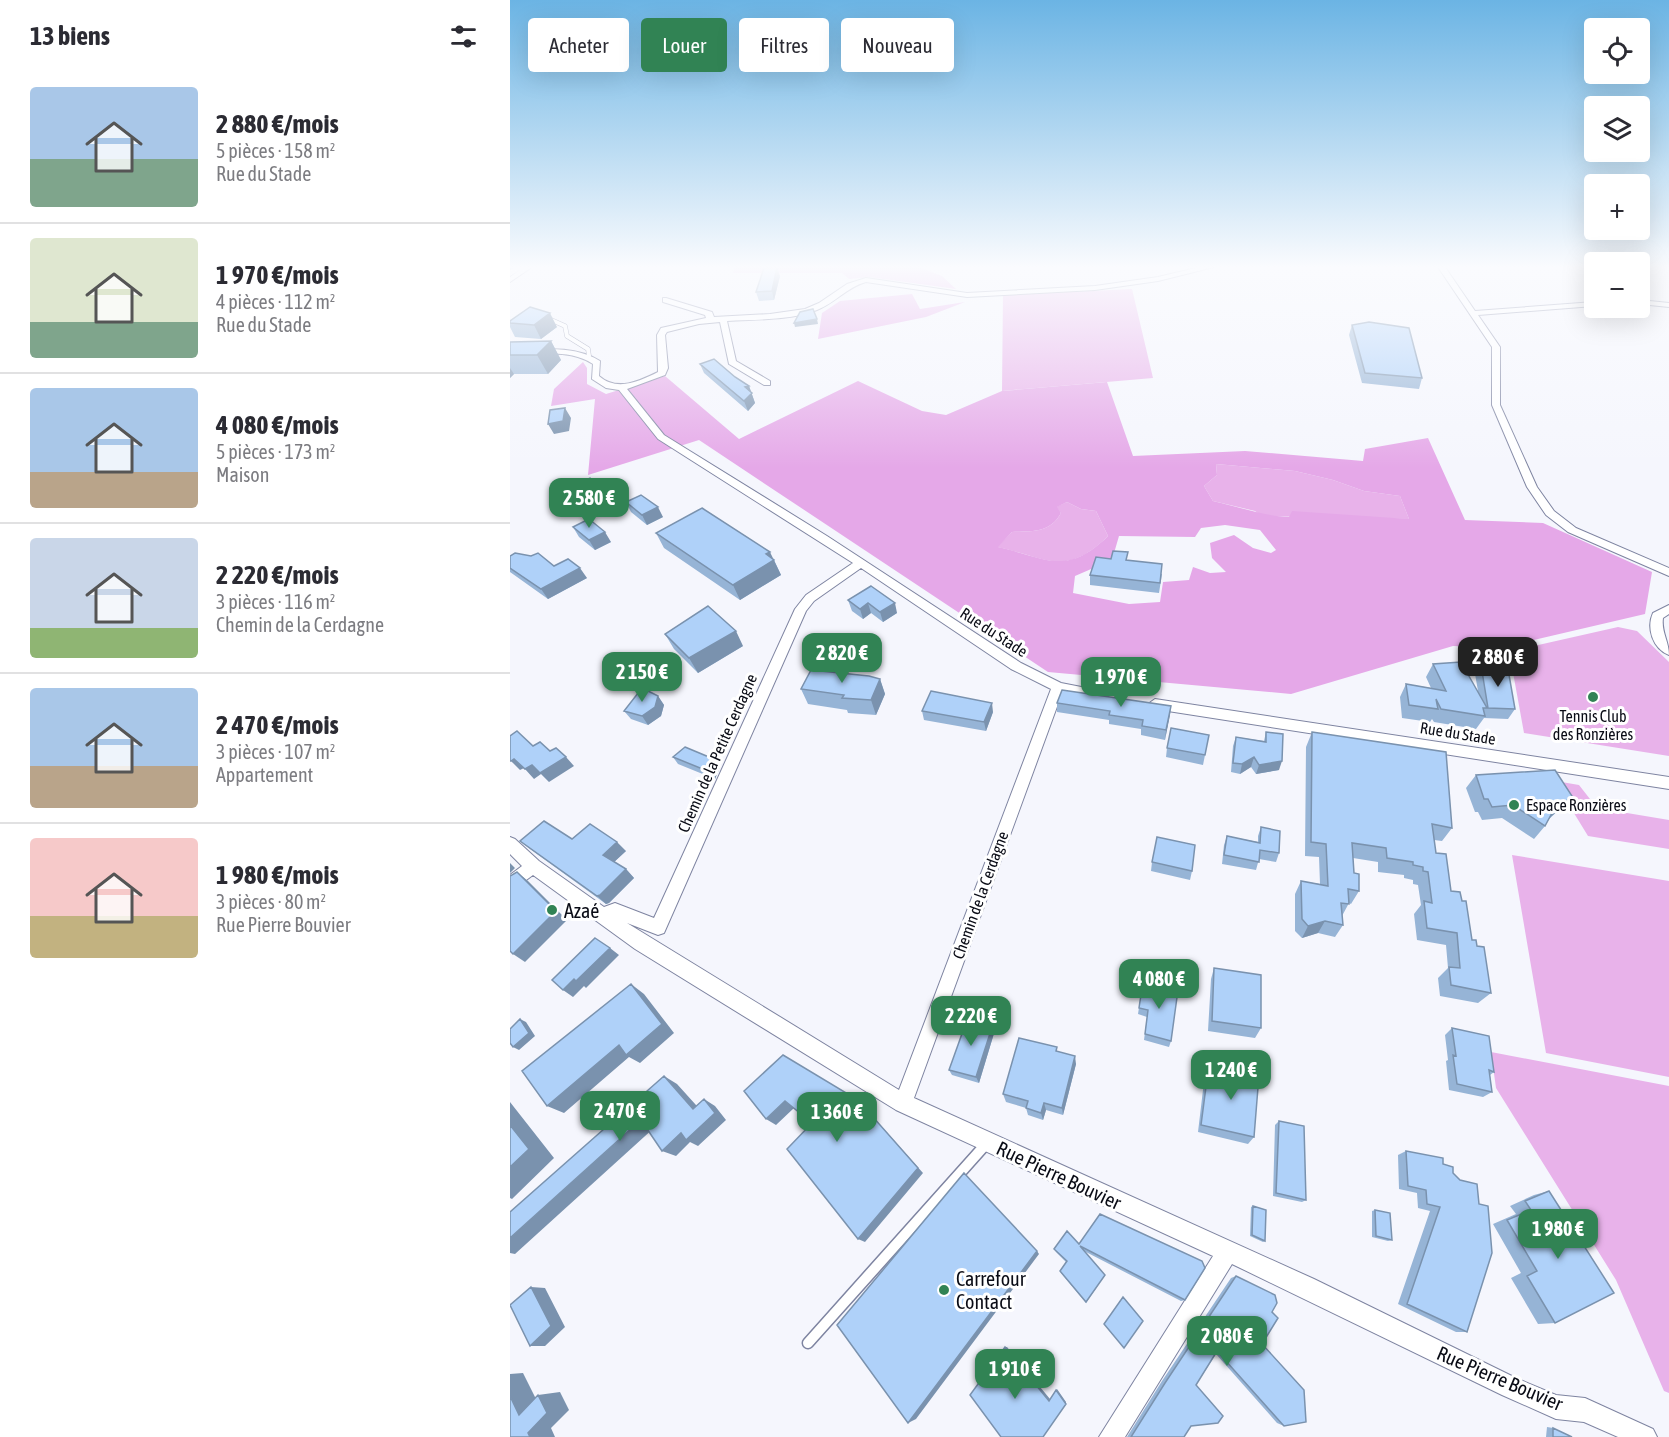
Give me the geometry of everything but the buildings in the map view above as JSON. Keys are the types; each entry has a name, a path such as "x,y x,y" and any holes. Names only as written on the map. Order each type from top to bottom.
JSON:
{"street":[{"path":"510,353 589,356 597,363 595,377 599,382 608,387 626,386 655,376 664,368 661,334"},
{"path":"726,334 732,362 767,383"},
{"path":"1488,334 1496,347 1496,405 1532,487 1551,513 1572,530 1669,572"},
{"name":"Rue du Stade","path":"626,386 661,437 861,563 1016,666 1058,687 1122,699"},
{"name":"Chemin de la Petite Cerdagne","path":"602,915 615,911 658,927 801,609 810,598 861,563"},
{"path":"1669,609 1657,616 1654,625 1658,639 1669,650"},
{"name":"Chemin de la Cerdagne","path":"903,1103 1058,687"},
{"name":"Rue du Stade","path":"1145,703 1669,783"},
{"name":"Rue Pierre Bouvier","path":"510,844 533,866 641,943 903,1103 1228,1252 1510,1387 1556,1407 1585,1410 1645,1437"},
{"path":"510,885 533,866"},
{"path":"1111,1437 1228,1252"}],"lane":[{"path":"567,334 583,343 588,349 589,356"},
{"path":"808,1343 987,1142"}],"shaded area":[{"path":"819,334 842,334 818,339"},
{"path":"1003,334 1143,334 1153,378 1002,391"},
{"path":"583,362 587,368 587,384 606,394 665,376 739,439 858,381 922,411 946,415 1002,391 1107,382 1133,456 1245,451 1363,461 1365,449 1428,438 1465,520 1543,523 1652,572 1645,614 1500,648 1453,646 1291,694 1048,672 699,440 588,475 595,399 551,406 554,389","holes":["1216,464 1295,471 1333,480 1364,491 1400,496 1409,519 1292,511 1289,517 1261,513 1213,501 1204,486 1217,475","1067,502 1081,509 1096,511 1108,536 1080,557 1068,560 1043,559 998,547 1012,532 1040,530 1052,524 1061,513 1057,507","1225,525 1260,530 1276,550 1271,553 1253,548 1234,535 1210,543 1212,558 1226,572 1210,573 1193,567 1189,580 1163,582 1160,602 1129,604 1073,593 1075,576 1112,560 1119,536 1195,537 1201,528"]},
{"path":"1216,464 1295,471 1333,480 1364,491 1400,496 1409,519 1262,516 1255,511 1213,501 1204,486 1217,475"},
{"path":"1067,502 1081,509 1096,511 1108,536 1093,549 1080,557 1067,561 1056,561 997,547 1012,532 1046,528 1057,520 1061,513 1056,507"},
{"name":"Tennis Club des Ronzières","path":"1618,627 1637,631 1669,662 1669,756 1524,733 1508,645 1520,643 1525,648"},
{"path":"1544,779 1579,785 1597,808 1669,820 1669,849 1588,836 1561,792"},
{"path":"1512,855 1669,881 1669,1077 1546,1053"},
{"path":"1491,1052 1669,1086 1669,1393 1664,1391 1616,1280 1496,1088"}],"place":[{"name":"Tennis Club des Ronzières","path":"1593,697"},
{"name":"Espace Ronzières","path":"1514,805"},
{"name":"Azaé","path":"552,910"},
{"name":"Carrefour Contact","path":"944,1290"}]}
